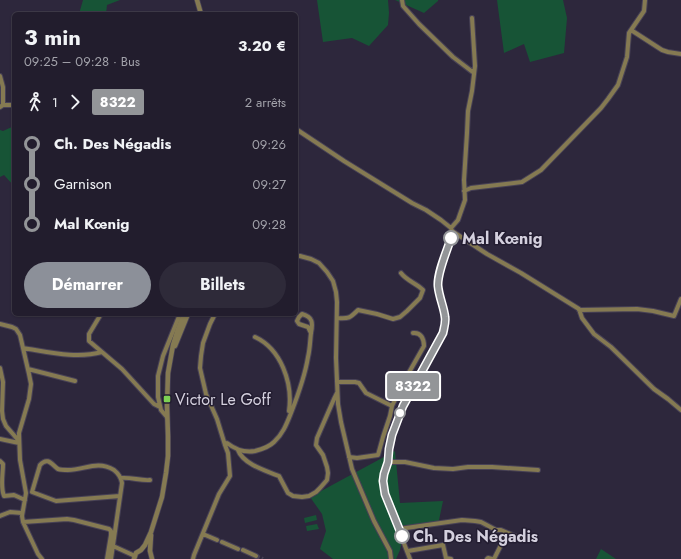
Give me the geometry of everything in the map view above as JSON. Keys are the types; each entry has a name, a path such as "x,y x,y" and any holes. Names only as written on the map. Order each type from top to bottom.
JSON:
{"street":[{"path":"197,0 200,12"},
{"path":"402,0 403,6 419,24 453,57 474,73"},
{"path":"464,191 471,188 522,182 541,170 601,108 618,85 627,57 629,33 644,11 645,0"},
{"path":"410,559 383,488 384,474 388,462 392,435 403,406 443,333 445,316 438,280 452,230 460,216 465,200 464,180 468,111 475,66 472,18"},
{"path":"632,30 662,50 681,54"},
{"path":"0,76 3,87 1,106 12,105"},
{"path":"298,130 344,161 426,210 487,254 508,265 579,310 638,309 674,316 681,299"},
{"path":"298,256 311,259 319,264 333,281 336,292 336,358 339,412 352,469 374,522 390,551 391,559"},
{"path":"337,318 345,319 351,317 358,310 394,319 400,317 420,298 423,290 405,278 401,273"},
{"path":"579,310 582,318 594,334 654,389 668,398 681,410"},
{"path":"225,445 227,443 235,449 252,452 262,450 275,441 279,436 289,417 308,358 311,333 312,324 311,319 307,315 302,314 299,317 299,324 308,327 311,333"},
{"path":"100,316 89,334 89,341 122,369 154,404 160,407"},
{"path":"167,417 160,407 158,397 158,376 179,316"},
{"path":"113,546 135,557 138,551 145,545 151,532 162,497 166,473 168,436 167,384 174,340 183,316"},
{"path":"171,357 187,316"},
{"path":"193,558 219,494 230,476 228,453 217,419 206,394 200,368 203,343 214,316"},
{"path":"0,324 16,329 20,335 31,384 29,399 19,433 20,460 26,493 22,513 23,522 38,554 42,559"},
{"path":"349,457 357,458 378,455 392,406 424,346 424,341 421,336 413,333"},
{"path":"255,337 269,346 283,366 289,386 289,417"},
{"path":"23,348 72,355 102,352"},
{"path":"0,368 3,382 1,396 3,419 6,426 19,442"},
{"path":"28,369 75,381"},
{"path":"337,382 359,383 366,393 392,406"},
{"path":"238,450 241,456 249,462 278,476 288,493 293,496 309,496 316,492 327,480 328,473 323,455 316,444 329,409 337,393"},
{"path":"0,440 19,442"},
{"path":"0,461 2,464 2,498 14,495 25,500"},
{"path":"111,559 122,483 121,478 116,471 101,465 63,470 58,469 46,461 42,462 32,492 56,501 120,496"},
{"path":"388,462 405,462 428,467 453,469 468,467 492,467 538,470"},
{"path":"121,478 130,477 150,480"},
{"path":"0,516 10,512 22,513"},
{"path":"23,522 68,519 109,529 111,531 111,535 107,559"},
{"path":"399,529 462,520 481,522 496,530 501,530 524,540"},
{"path":"151,532 150,544 152,556"},
{"path":"487,559 493,559 507,533"},
{"path":"203,534 217,540"},
{"path":"222,542 256,556"},
{"path":"408,551 443,544 446,558 451,559"},
{"path":"141,550 146,550 152,556"}],"green space":[{"path":"83,0 120,0 107,5 106,12 80,12"},
{"path":"317,0 388,0 388,25 369,46 352,38 323,42"},
{"path":"395,0 438,0 438,1 424,13"},
{"path":"497,0 563,0 567,18 564,53 530,62 524,44 504,53"},
{"path":"12,127 12,184 4,175 0,177 0,130 3,131"},
{"path":"395,451 400,503 443,501 438,525 404,530 400,550 396,559 333,559 320,549 326,531 322,514 310,497"},
{"path":"316,515 317,520 305,523 304,518"},
{"path":"317,524 319,529 307,531 306,526"},
{"path":"601,549 616,559 596,559"}],"tunnel":[{"path":"256,556 263,559"}],"bus line":[{"name":"8322","path":"402,536 383,488 384,474 388,462 392,435 403,406 443,333 445,316 438,280 451,238"}],"place":[{"name":"Mal Kœnig","path":"451,238"},
{"name":"Victor Le Goff","path":"167,399"},
{"name":"Ch. Des Négadis","path":"402,536"}]}
